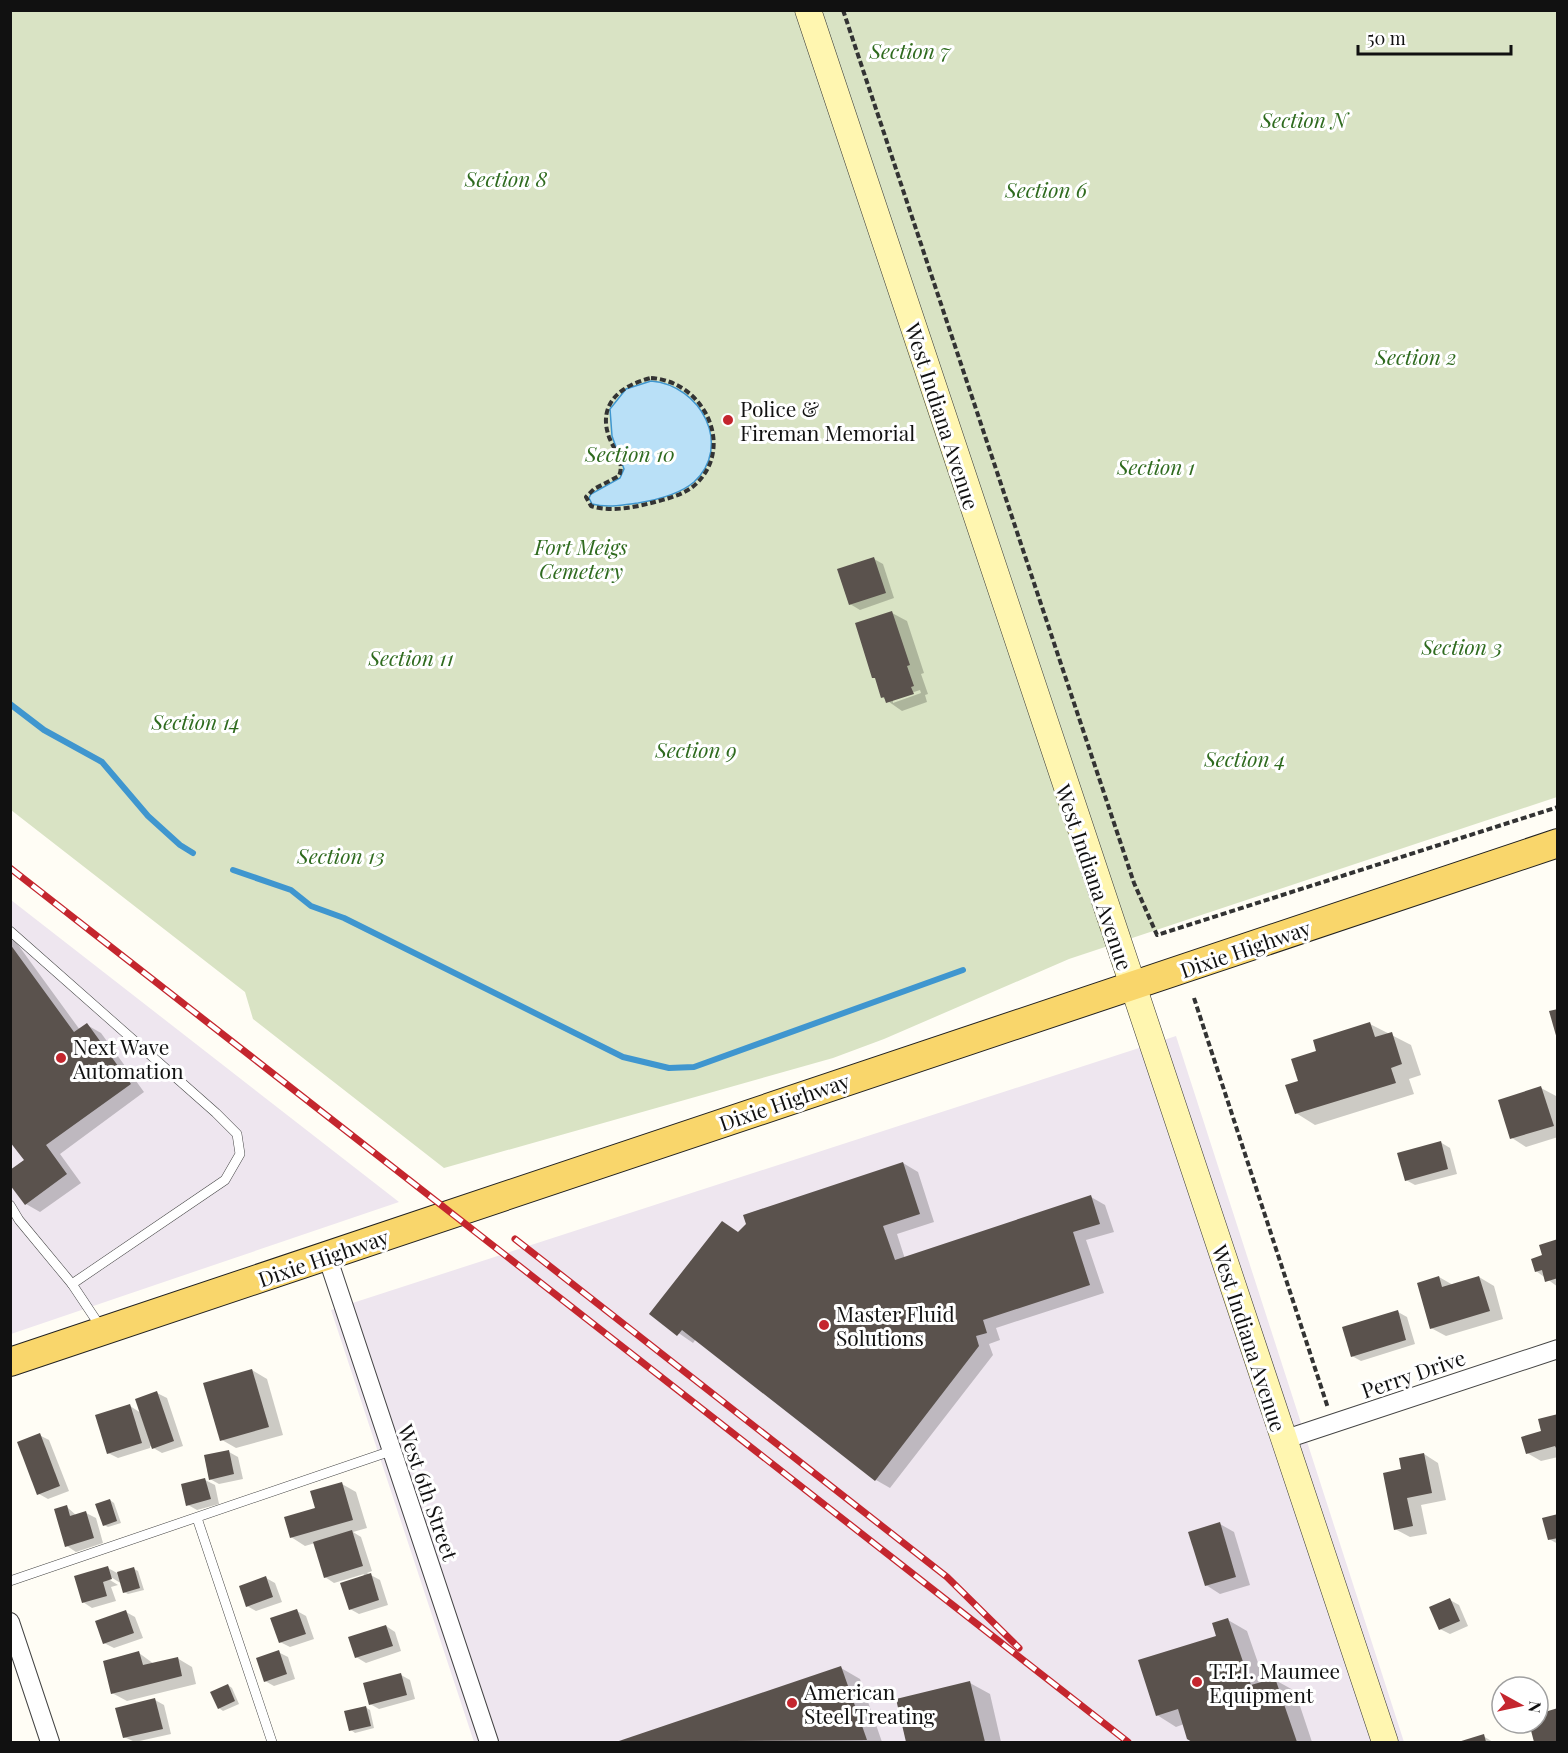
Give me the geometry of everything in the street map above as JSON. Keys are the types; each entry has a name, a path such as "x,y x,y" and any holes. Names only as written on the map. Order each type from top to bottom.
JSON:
{"main road":[{"name":"West Indiana Avenue","path":"808,10 1385,1743"},
{"name":"Dixie Highway","path":"10,1362 1557,843"}],"street":[{"name":"West 6th Street","path":"327,1256 489,1743"},
{"name":"Perry Drive","path":"1283,1440 1557,1349"},
{"path":"10,1622 50,1743"}],"lane":[{"path":"10,931 187,1086 237,1134 240,1154 225,1180 72,1284"},
{"path":"10,1205 19,1220 72,1284 103,1331"},
{"path":"10,1581 391,1452"},
{"path":"197,1518 272,1743"}],"path":[{"path":"843,10 1134,883 1157,935 1557,807"},
{"path":"661,379 681,385 690,392 703,408 710,425 713,442 711,459 697,483 678,495 642,505 597,508 587,502 589,492 620,473 622,466 609,437 606,418 612,400 624,387 643,380 661,379"},
{"path":"1194,998 1331,1417"}],"shaded area":[{"path":"11,900 399,1202 11,1334"},
{"path":"1176,1036 1404,1742 474,1742 331,1310"}],"green space":[{"name":"Fort Meigs Cemetery","path":"10,11 1557,11 1557,797 1069,959 884,1039 833,1058 444,1168 253,1019 245,992 11,810"}],"water":[{"path":"651,381 669,385 684,393 697,405 706,420 711,435 711,452 705,467 694,482 668,496 621,505 592,504 589,498 591,494 620,478 624,469 612,436 610,409 626,389"}],"building":[{"path":"874,557 886,593 849,605 837,569"},
{"path":"892,611 910,665 907,666 914,686 911,687 914,694 886,703 884,697 881,698 875,678 872,678 855,623"},
{"name":"Next Wave Automation","path":"10,944 74,1032 87,1023 131,1084 46,1145 67,1174 25,1205 10,1185 10,1170 24,1160 10,1142"},
{"path":"1558,1009 1558,1039 1557,1039 1549,1011"},
{"path":"1370,1022 1375,1037 1392,1032 1402,1064 1391,1068 1396,1083 1295,1114 1285,1085 1298,1081 1291,1059 1316,1051 1313,1040"},
{"path":"1541,1086 1554,1126 1510,1139 1498,1100"},
{"path":"1441,1141 1448,1169 1405,1181 1397,1153"},
{"name":"Master Fluid Solutions","path":"903,1162 920,1214 883,1226 895,1260 1091,1195 1100,1224 1073,1232 1090,1285 983,1320 987,1333 976,1336 979,1346 875,1481 682,1330 677,1336 649,1314 722,1221 738,1232 746,1224 743,1215"},
{"path":"1558,1239 1558,1278 1545,1282 1542,1270 1535,1272 1531,1259 1542,1255 1539,1245"},
{"path":"1439,1276 1442,1287 1479,1276 1490,1311 1430,1329 1417,1283"},
{"path":"1398,1310 1406,1340 1351,1357 1342,1327"},
{"path":"252,1369 269,1427 220,1441 203,1383"},
{"path":"157,1391 174,1441 152,1449 135,1399"},
{"path":"130,1404 142,1443 107,1454 95,1415"},
{"path":"1558,1414 1558,1452 1555,1446 1526,1454 1521,1437 1541,1431 1538,1419"},
{"path":"40,1433 60,1486 37,1495 17,1442"},
{"path":"229,1450 234,1474 209,1480 204,1455"},
{"path":"1424,1453 1432,1493 1407,1498 1413,1526 1394,1530 1383,1473 1401,1469 1399,1458"},
{"path":"205,1478 211,1499 186,1506 181,1484"},
{"path":"342,1482 353,1520 290,1538 284,1517 315,1508 310,1491"},
{"path":"110,1499 117,1521 103,1526 95,1504"},
{"path":"67,1505 70,1516 86,1511 94,1538 65,1547 54,1509"},
{"path":"1558,1514 1558,1538 1548,1540 1542,1518"},
{"path":"1220,1522 1236,1577 1205,1586 1188,1532"},
{"path":"352,1530 363,1566 324,1578 313,1542"},
{"path":"108,1566 112,1579 103,1582 107,1596 82,1603 74,1576"},
{"path":"134,1567 140,1588 123,1593 117,1572"},
{"path":"371,1573 379,1600 349,1610 340,1583"},
{"path":"266,1576 273,1597 246,1607 239,1586"},
{"path":"1450,1598 1460,1621 1439,1630 1429,1607"},
{"path":"297,1609 306,1634 279,1643 270,1618"},
{"path":"126,1610 134,1633 103,1644 95,1621"},
{"name":"T.T.I. Maumee Equipment","path":"1228,1618 1251,1685 1275,1678 1297,1742 1192,1742 1187,1739 1178,1709 1156,1716 1138,1660 1216,1636 1212,1623"},
{"path":"386,1625 393,1646 355,1658 348,1637"},
{"path":"279,1650 287,1674 264,1682 256,1658"},
{"path":"139,1651 143,1665 178,1657 182,1676 111,1694 103,1661"},
{"name":"American Steel Treating","path":"841,1666 867,1740 616,1742"},
{"path":"401,1673 407,1695 369,1705 363,1683"},
{"path":"970,1681 985,1742 906,1742 896,1699"},
{"path":"228,1684 235,1701 218,1709 210,1692"},
{"path":"155,1698 163,1729 123,1738 115,1708"},
{"path":"366,1706 371,1726 349,1731 344,1711"},
{"path":"1558,1708 1558,1742 1534,1742 1532,1735 1550,1735 1550,1710"},
{"path":"1484,1734 1486,1742 1458,1742"}],"waterway":[{"path":"10,704 44,730 102,762 148,816 180,845 193,853"},
{"path":"233,870 291,890 311,906 344,918 623,1057 669,1068 694,1067 963,970"}],"railway":[{"path":"10,868 1128,1742"},
{"path":"515,1239 947,1577 1019,1648"}],"place":[{"name":"Police & Fireman Memorial","path":"728,420"},
{"name":"Next Wave Automation","path":"61,1058"},
{"name":"Master Fluid Solutions","path":"824,1325"},
{"name":"T.T.I. Maumee Equipment","path":"1197,1682"},
{"name":"American Steel Treating","path":"792,1703"}],"park label":[{"name":"Section 7","path":"910,50"},
{"name":"Section N","path":"1304,119"},
{"name":"Section 8","path":"506,178"},
{"name":"Section 6","path":"1046,189"},
{"name":"Section 2","path":"1416,356"},
{"name":"Section 10","path":"630,453"},
{"name":"Section 1","path":"1156,466"},
{"name":"Section 3","path":"1462,646"},
{"name":"Section 11","path":"411,657"},
{"name":"Section 14","path":"196,721"},
{"name":"Section 9","path":"696,749"},
{"name":"Section 4","path":"1245,758"},
{"name":"Section 13","path":"341,855"}]}
